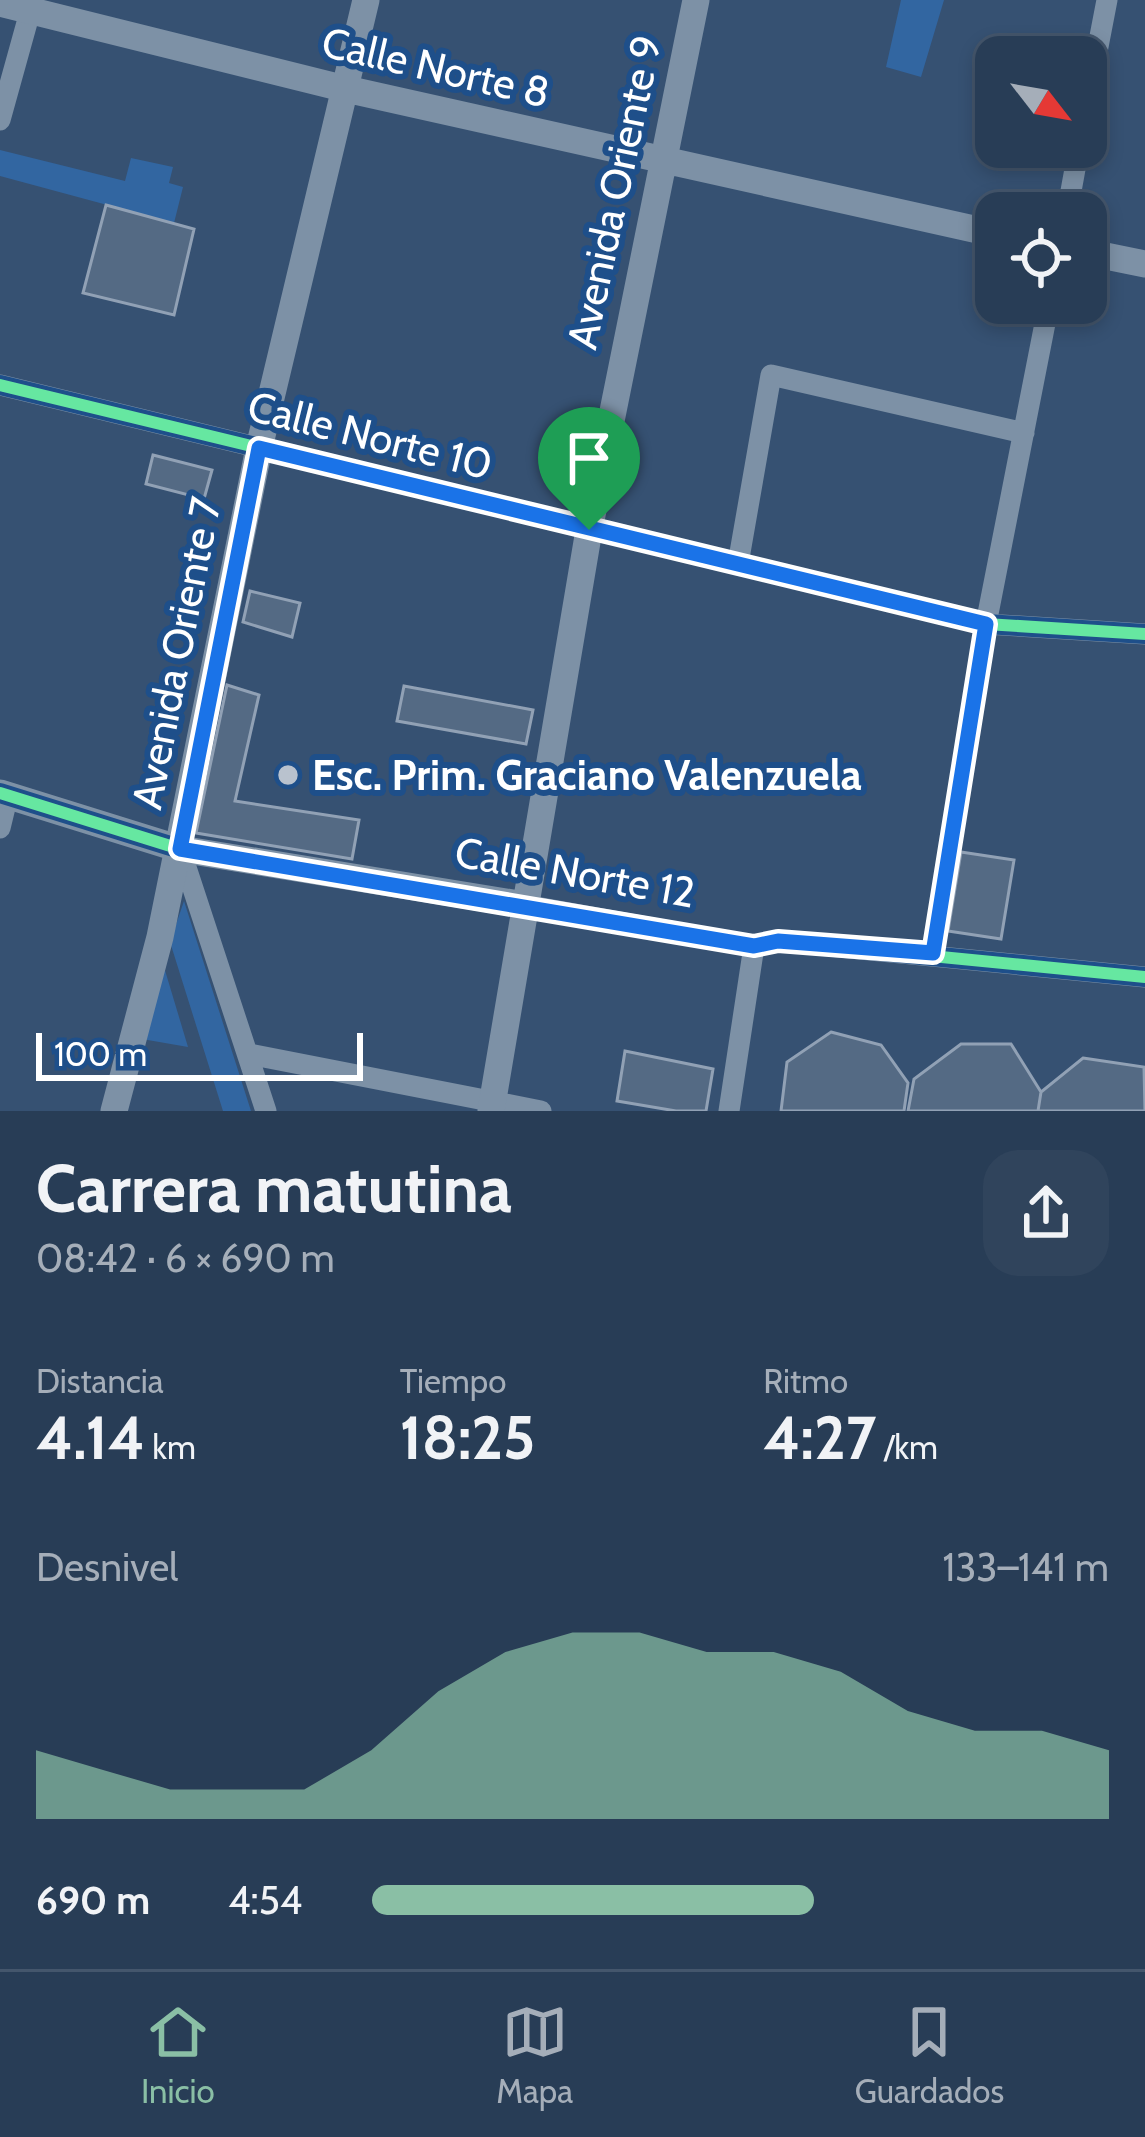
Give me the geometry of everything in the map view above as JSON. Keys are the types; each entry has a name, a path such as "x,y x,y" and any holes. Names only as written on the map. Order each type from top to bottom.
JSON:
{"street":[{"name":"Avenida Oriente 7","path":"114,1111 180,849 259,448 366,0"},
{"name":"Avenida Oriente 9","path":"492,1106 589,530 697,0"},
{"path":"1100,36 1107,0"},
{"name":"Calle Norte 8","path":"0,3 32,5 346,89 975,229"},
{"path":"0,120 32,5"},
{"path":"1107,256 1145,264"},
{"path":"933,953 986,624 1045,324"},
{"path":"738,564 771,375 1024,433"},
{"name":"Calle Norte 10","path":"0,385 986,624 1145,634"},
{"path":"0,828 4,794"},
{"name":"Calle Norte 12","path":"4,794 180,849 754,946 778,941 933,953 1145,977"},
{"path":"180,849 266,1111"},
{"path":"729,1111 754,946"},
{"path":"249,1054 492,1106 541,1111"}],"shaded area":[{"path":"901,0 944,0 921,77 886,67"},
{"path":"0,150 125,181 131,158 173,167 169,183 183,187 174,223 0,176"},
{"path":"184,901 251,1111 223,1111 170,942"},
{"path":"161,957 188,1047 142,1039"}],"building":[{"path":"106,205 194,229 174,315 83,293"},
{"path":"153,455 212,470 204,499 146,484"},
{"path":"250,591 300,603 292,637 243,622"},
{"path":"227,685 259,695 235,801 359,820 352,859 196,833"},
{"path":"404,686 533,710 526,744 397,721"},
{"path":"961,852 1014,860 1001,939 948,931"},
{"path":"831,1032 881,1045 908,1083 904,1111 781,1111 787,1062"},
{"path":"961,1044 1011,1044 1041,1092 1038,1111 908,1111 914,1079"},
{"path":"625,1051 713,1069 706,1111 617,1101"},
{"path":"1083,1058 1144,1067 1145,1111 1038,1111 1041,1092"}],"cycle path":[{"path":"0,385 986,624 1145,634"},
{"path":"0,793 180,849 754,946 778,941 1145,977"}],"place":[{"name":"Esc. Prim. Graciano Valenzuela","path":"288,775"}],"route":[{"path":"259,448 589,530 986,624 933,953 778,941 754,946 180,849 259,448"}]}
